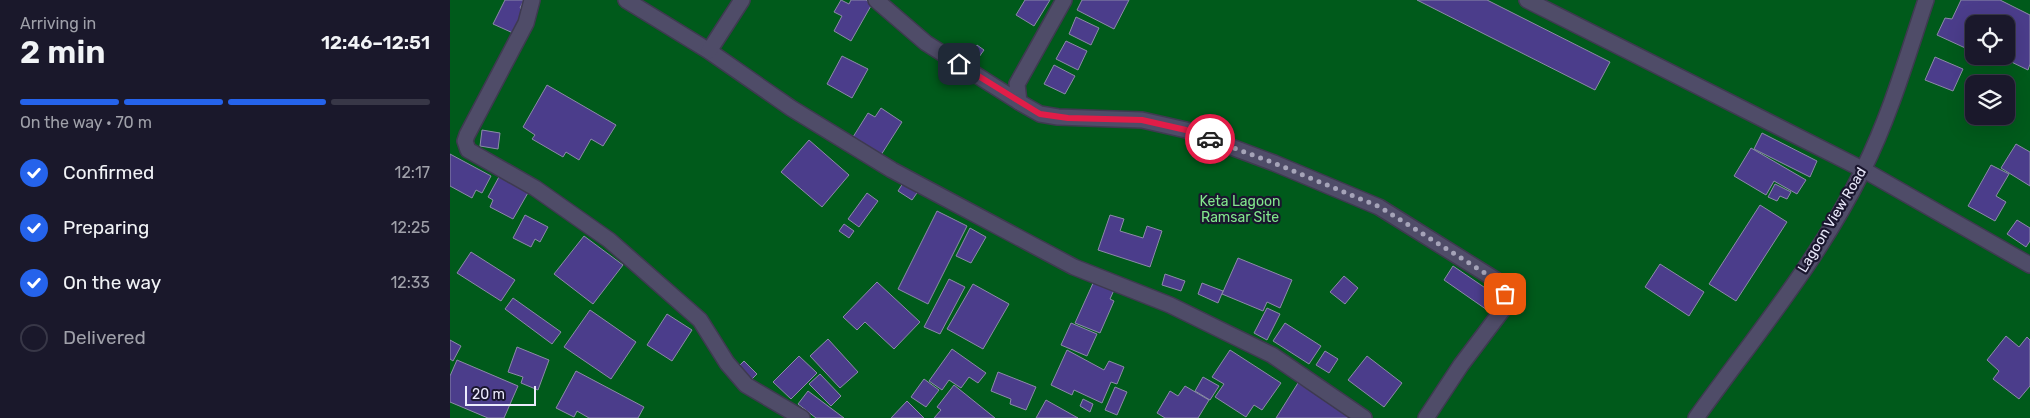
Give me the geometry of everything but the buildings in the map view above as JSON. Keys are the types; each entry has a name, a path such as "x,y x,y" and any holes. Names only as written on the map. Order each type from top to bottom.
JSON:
{"street":[{"path":"532,0 526,22 467,134 465,141 468,150 535,188 609,240 700,320 727,364 746,385 802,418"},
{"path":"626,0 709,51 791,108 892,170 1074,267 1170,305 1272,355 1364,418"},
{"path":"709,51 742,0"},
{"path":"876,0 926,43 1040,114 1058,117 1142,120 1186,130 1274,163 1380,207 1496,280 1505,294 1504,308 1461,365 1426,418"},
{"path":"1019,102 1017,84 1064,0"},
{"path":"1527,0 1864,170 2030,265"},
{"name":"Lagoon View Road","path":"1696,418 1820,246 1864,170 1892,98 1926,0"}],"green space":[{"name":"Keta Lagoon Ramsar Site","path":"450,0 2030,0 2030,418 450,418"}],"way so far":[{"path":"1210,139 1380,207 1496,280 1505,294"}],"route":[{"path":"959,64 1040,114 1068,118 1142,120 1186,130 1210,139"}]}
